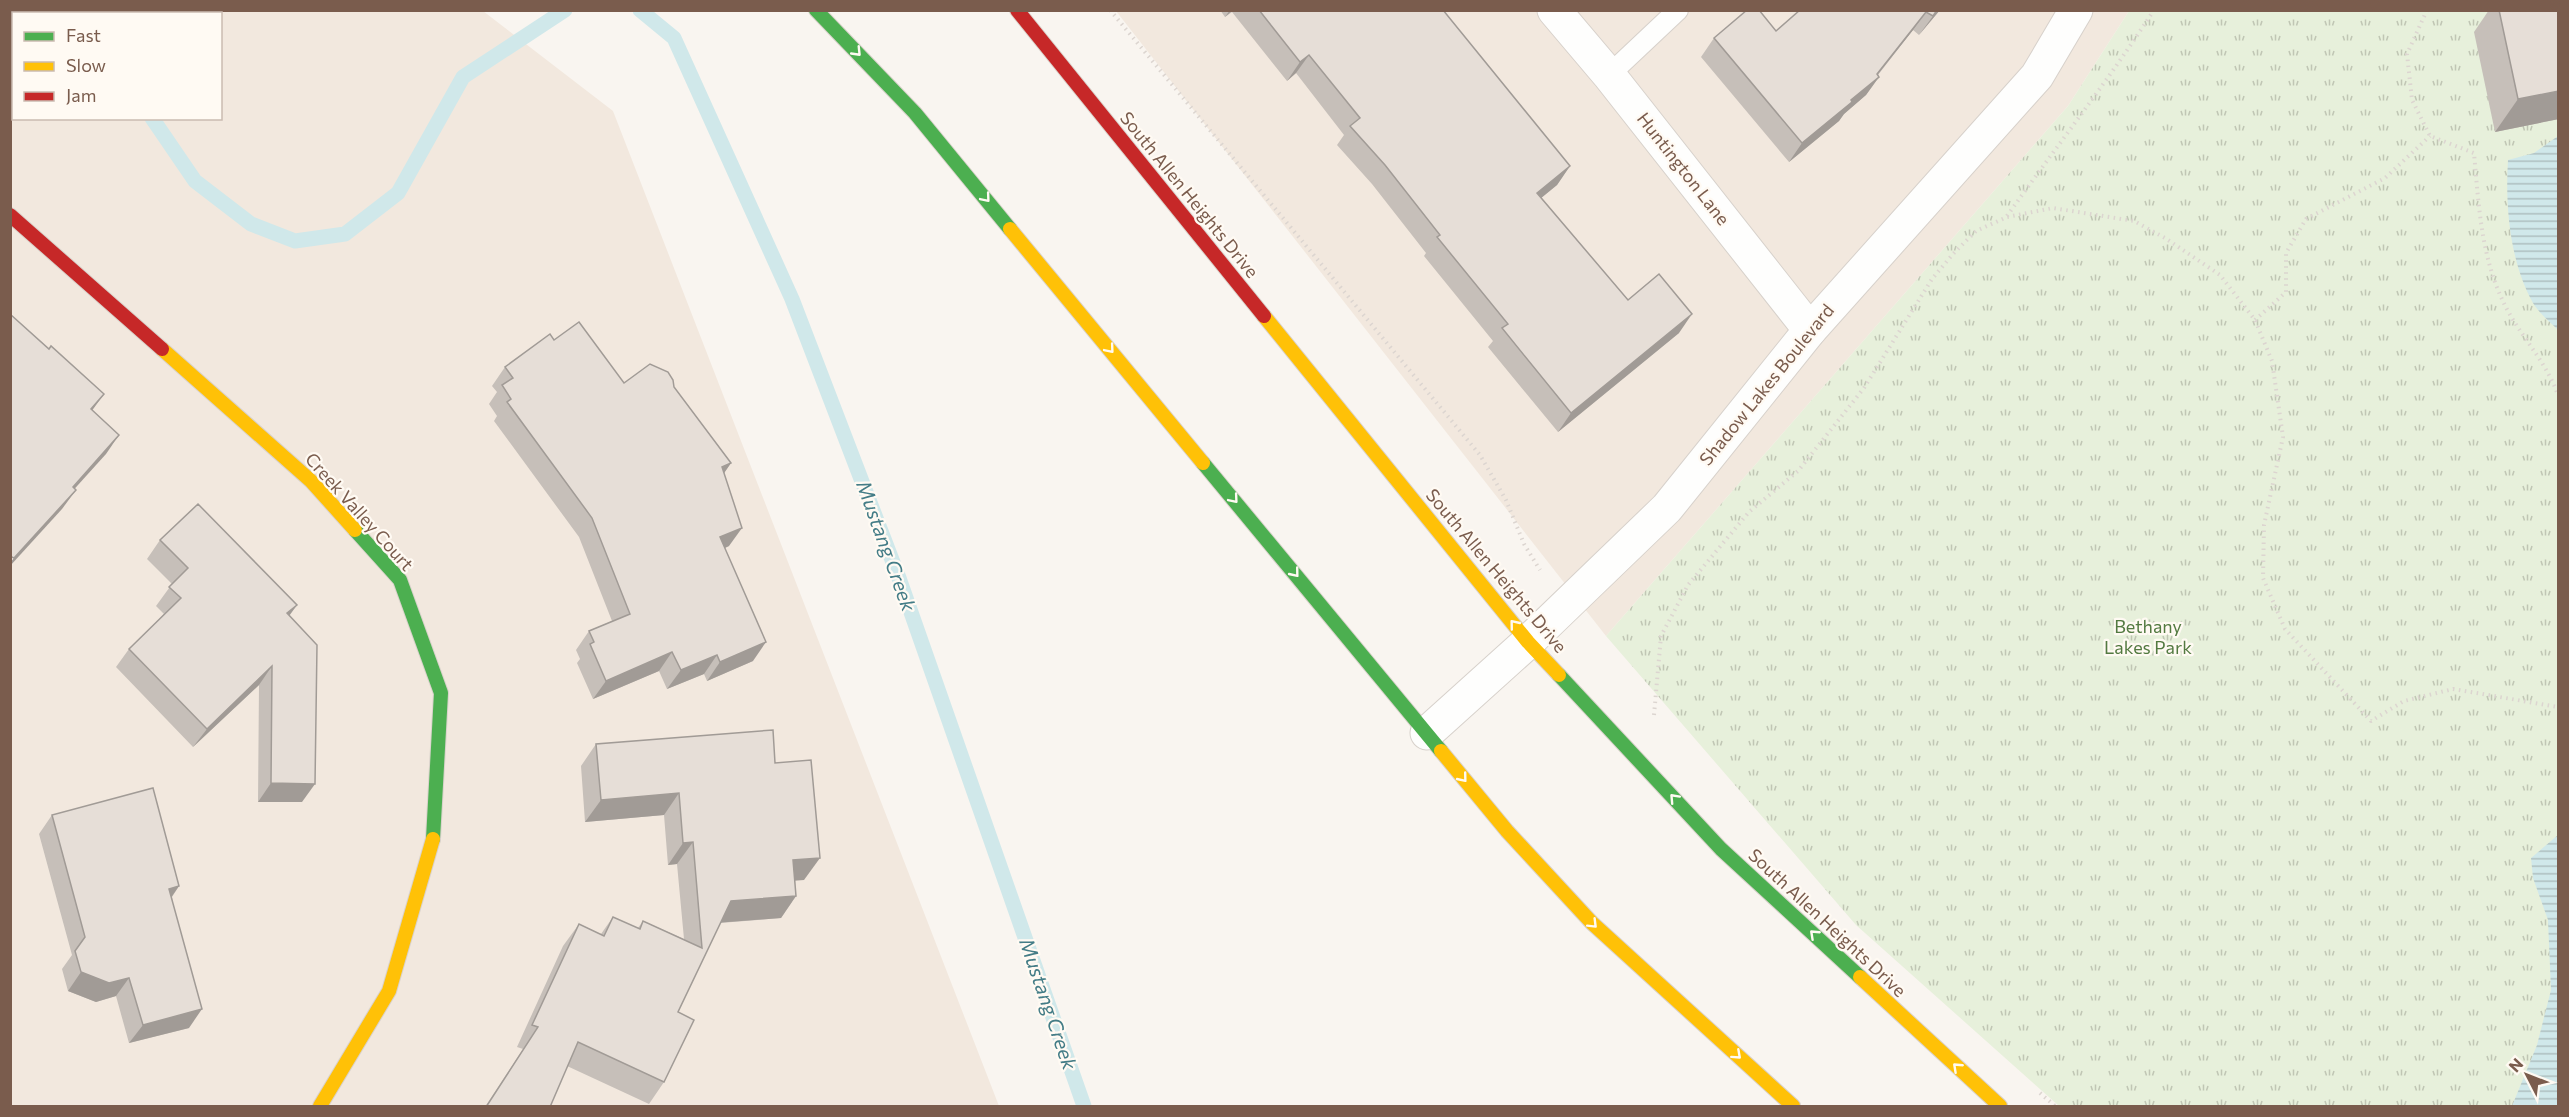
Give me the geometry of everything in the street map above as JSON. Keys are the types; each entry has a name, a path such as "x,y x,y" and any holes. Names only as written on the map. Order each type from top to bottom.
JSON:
{"main road":[{"path":"816,10 915,112 1507,831 1592,923 1793,1107"},
{"name":"South Allen Heights Drive","path":"1017,10 1528,642 1721,849 2000,1107"},
{"name":"Creek Valley Court","path":"10,214 311,481 400,580 441,693 433,842 389,991 320,1107"}],"street":[{"name":"Huntington Lane","path":"1554,10 1609,75 1810,330"},
{"name":"Shadow Lakes Boulevard","path":"1426,733 1528,642 1667,508 1810,330 2037,76 2076,10"}],"lane":[{"path":"1609,75 1678,10"}],"path":[{"path":"1110,10 1480,455 1506,500 1524,544 1540,570"},
{"path":"2007,217 2052,152 2109,80 2154,10"},
{"path":"2427,10 2407,54 2412,100 2430,136 2474,153 2482,242 2508,311 2551,375 2559,395"},
{"path":"2255,320 2286,292 2286,253 2306,219 2385,178 2430,136"},
{"path":"1653,715 1661,636 1688,585 1749,512 1798,471 1864,388 1932,279 1953,254 1976,231 2007,217 2053,208 2134,221 2220,275 2255,320 2272,361 2283,437 2264,525 2263,578 2285,629 2371,721 2404,700 2453,689 2559,707"}],"shaded area":[{"path":"10,11 483,11 613,111 999,1106 11,1106"},
{"path":"1116,11 2129,11 2068,106 1606,636"}],"green space":[{"name":"Bethany Lakes Park","path":"2129,11 2558,11 2558,1106 2059,1106 1856,925 1606,636 2068,106"}],"water":[{"path":"2558,136 2558,330 2533,303 2519,270 2511,234 2507,178 2508,160 2534,153"},
{"path":"2558,835 2558,1106 2512,1106 2537,1045 2551,990 2548,920 2533,878 2531,858"}],"building":[{"path":"1259,10 1443,10 1570,166 1537,193 1628,300 1659,274 1692,314 1571,413 1502,328 1508,324 1437,237 1440,235 1385,165 1350,126 1360,118 1309,55 1300,62"},
{"path":"1747,10 1759,10 1776,31 1800,10 1937,10 1933,16 1926,12 1877,74 1879,77 1802,143 1714,38"},
{"path":"2499,10 2559,10 2559,91 2518,99"},
{"path":"10,314 49,349 51,346 104,394 91,409 119,435 73,487 76,490 14,558 10,558"},
{"path":"579,322 624,383 650,364 668,372 674,387 731,463 722,467 742,528 720,537 766,642 720,662 717,655 681,670 672,652 606,681 590,644 594,642 589,631 630,614 592,518 507,402 511,399 502,385 513,378 505,367 550,334 554,340"},
{"path":"198,504 297,605 287,613 317,645 315,784 271,783 272,666 207,729 129,649 181,598 169,587 188,568 160,540"},
{"path":"773,730 775,763 811,760 820,858 793,860 796,896 731,901 678,1012 694,1020 664,1082 578,1042 550,1107 486,1107 538,1027 532,1025 579,924 604,936 613,917 640,929 643,921 702,948 693,842 683,843 679,793 601,800 596,744"},
{"path":"153,788 179,886 169,889 202,1009 143,1025 129,978 109,983 81,972 75,951 85,937 52,815"}],"waterway":[{"name":"Mustang Creek","path":"153,120 195,181 251,224 295,241 345,234 398,193 463,77 565,10"},
{"name":"Mustang Creek","path":"640,10 674,38 792,299 899,578 1084,1106"}],"traffic: fast":[{"path":"816,10 915,113 1010,229"},
{"path":"1203,463 1441,751"},
{"path":"355,530 400,580 441,693 433,839"},
{"path":"1559,675 1721,849 1860,977"}],"traffic: slow":[{"path":"1010,229 1203,463"},
{"path":"1264,316 1528,642 1559,675"},
{"path":"162,349 311,481 355,530"},
{"path":"1441,751 1507,831 1592,923 1793,1106"},
{"path":"320,1106 389,991 433,839"},
{"path":"1860,977 2000,1106"}],"traffic: jam":[{"path":"1017,10 1264,316"},
{"path":"10,215 162,349"}]}
